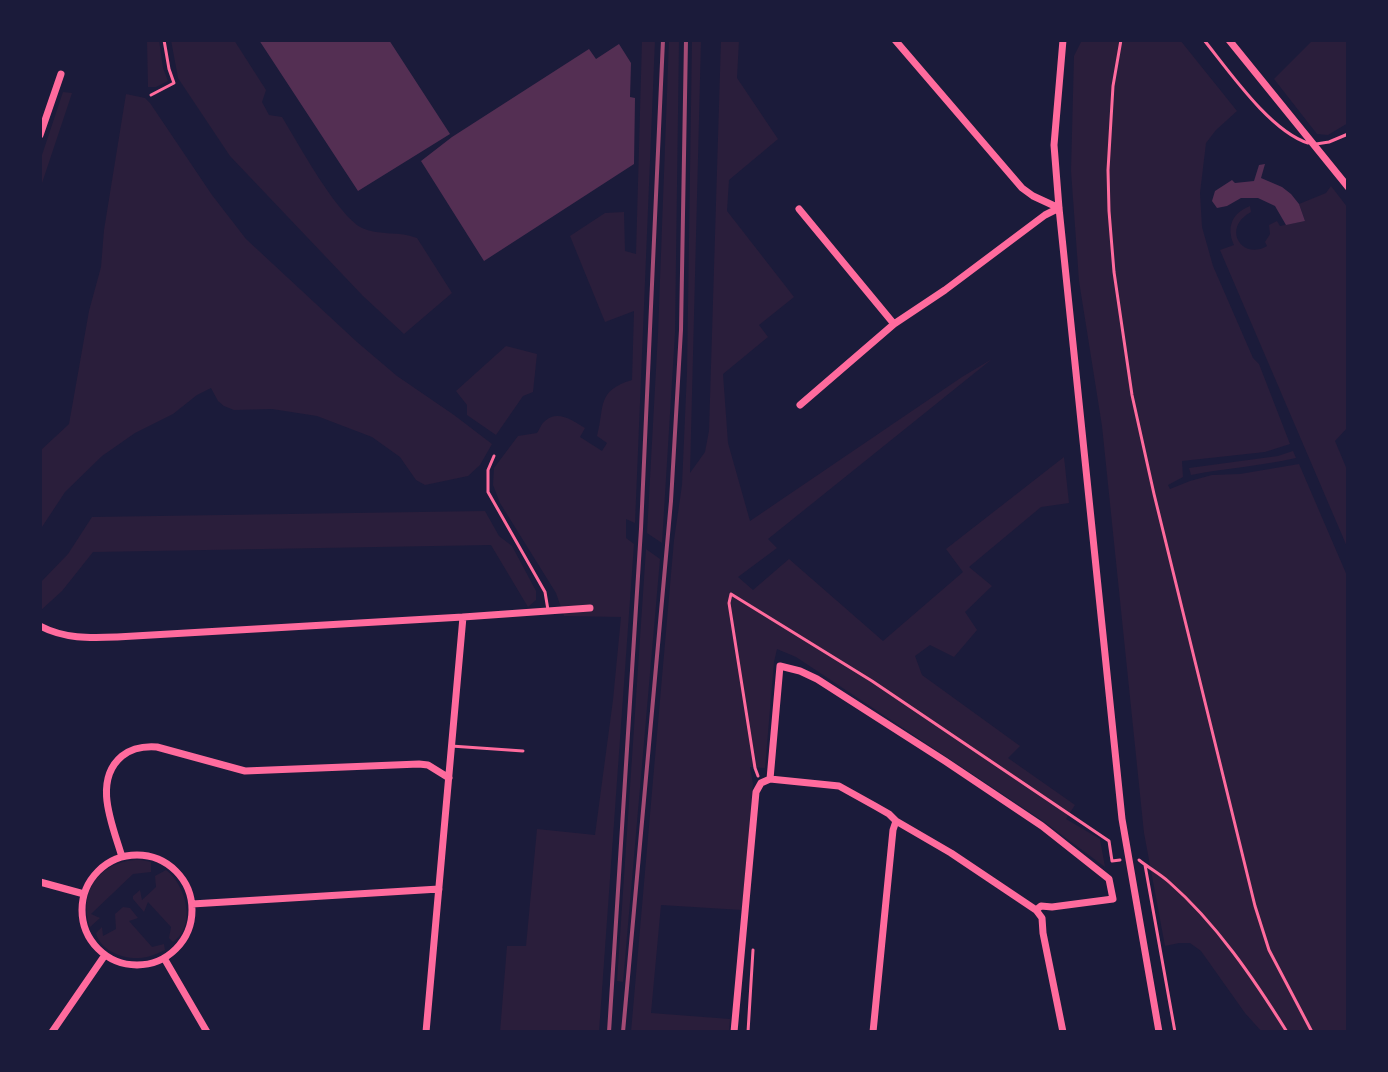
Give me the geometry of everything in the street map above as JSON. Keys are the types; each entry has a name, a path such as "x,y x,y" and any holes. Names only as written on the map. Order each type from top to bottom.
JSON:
{"street":[{"path":"895,40 1022,188 1059,208"},
{"path":"1063,40 1054,145 1059,208 1128,859 1159,1032"},
{"path":"1229,40 1348,187"},
{"path":"40,135 61,74"},
{"path":"800,405 894,324 1059,208"},
{"path":"799,209 894,324"},
{"path":"40,626 79,638 117,637 590,608"},
{"path":"426,1032 463,617"},
{"path":"770,779 780,666 817,679 1042,826 1107,875 1113,899 1041,906 1036,910"},
{"path":"122,857 109,809 107,779 125,753 146,746 245,771 419,764 428,765 449,778"},
{"path":"734,1032 756,792 761,783 770,779 839,786 951,853 1036,910 1042,918 1063,1032"},
{"path":"873,1032 896,821"},
{"path":"144,855 164,862 186,885 192,904 191,917 182,941 164,958 140,965 105,955 95,946 84,925 82,904 88,884 102,866 122,857 144,855"},
{"path":"40,882 84,894"},
{"path":"192,904 439,889"},
{"path":"52,1032 105,955"},
{"path":"164,958 207,1032"}],"lane":[{"path":"1204,40 1266,114 1297,139 1314,144 1348,134"},
{"path":"494,456 488,470 488,492 545,592 548,610"},
{"path":"451,746 523,751"}],"path":[{"path":"151,95 174,83 164,40"},
{"path":"1121,40 1111,112 1109,211 1114,272 1132,395 1255,906 1269,950 1312,1032"},
{"path":"761,783 751,747 729,603 731,594 872,681 1109,841 1112,861 1128,859"},
{"path":"1175,1032 1145,865 1186,898 1227,945 1287,1032"}],"shaded area":[{"path":"147,40 159,40 168,81 156,87 148,87"},
{"path":"171,40 234,40 266,90 262,102 269,115 282,117 341,209 362,228 417,238 452,293 404,334 363,296 230,156 178,78"},
{"path":"642,40 655,40 635,523 626,519 626,538 634,544 599,1032 500,1032 507,946 526,946 537,829 595,835 621,617 564,616 556,593 500,503 493,485 494,468 518,436 537,433 544,422 555,416 565,417 585,428 580,437 602,451 607,443 597,436 604,401 612,389 632,380 634,311 605,322 570,236 605,213 624,212 625,251 636,254"},
{"path":"669,40 679,40 675,333 662,543 647,533"},
{"path":"692,40 701,40 690,473 705,452 709,431 721,40 739,40 737,78 778,139 729,180 727,211 794,297 759,325 768,337 723,374 728,443 750,521 992,359 768,539 777,548 738,577 753,590 789,559 883,641 963,572 946,549 1064,457 1069,503 1041,507 969,567 992,586 965,612 977,630 954,657 930,645 915,656 922,675 1020,746 1008,758 1075,805 1066,819 1100,839 1105,867 1043,821 796,657 777,649 765,768 750,767 753,784 742,910 661,905 651,1013 730,1019 729,1032 631,1032 674,540 682,485 687,372"},
{"path":"1082,40 1180,40 1237,111 1206,143 1200,193 1202,227 1213,266 1253,358 1259,364 1290,444 1265,452 1182,461 1183,477 1168,485 1170,489 1212,475 1240,474 1299,464 1348,578 1348,1032 1262,1032 1201,951 1190,943 1165,946 1144,833 1102,426 1079,281 1071,171 1074,56"},
{"path":"1313,40 1348,40 1348,123 1328,135 1317,134 1274,79"},
{"path":"63,92 72,93 40,189 40,161"},
{"path":"126,94 145,98 150,103 212,195 246,239 397,376 492,444 480,465 468,476 425,485 416,480 400,457 372,437 317,416 272,409 234,410 218,401 211,388 102,456 65,492 40,530 40,451 69,424 89,311 101,267"},
{"path":"1331,186 1348,208 1348,427 1335,441 1348,472 1348,549 1220,250 1234,245 1232,221 1244,209 1250,206 1251,212 1237,226 1238,241 1243,246 1258,250 1267,246 1269,225 1277,221 1280,226 1305,221 1299,204 1326,193"},
{"path":"506,346 537,354 533,392 523,396 496,435 467,415 467,405 456,391"},
{"path":"1293,451 1296,458 1270,463 1191,475 1189,468 1278,456"},
{"path":"485,511 499,536 512,546 536,591 536,600 528,607 491,545 93,552 62,591 40,611 40,583 68,554 92,517"},
{"path":"646,549 660,559 623,982 617,981"},
{"path":"141,860 151,862 151,872 133,874 91,914 100,918 90,927 87,900 96,879 115,865"},
{"path":"166,870 179,885 187,916 185,926 173,942 169,938 171,927 148,902 144,912 133,899 140,890 142,900 156,887 155,876"},
{"path":"123,907 130,908 138,918 129,921 152,947 164,944 165,950 132,958 119,955 102,944 96,933 102,927 103,936 116,929 115,914"}],"building":[{"path":"259,40 389,40 450,134 358,191"},
{"path":"619,44 631,63 630,97 635,98 634,164 484,261 421,161 452,137 589,49 596,59"},
{"path":"1265,164 1261,178 1291,194 1299,204 1305,221 1286,225 1275,206 1258,198 1241,198 1217,208 1212,201 1215,191 1232,180 1235,183 1254,181 1259,165"}],"railway":[{"path":"609,1032 641,529 663,40"},
{"path":"623,1032 671,501 681,330 686,40"}]}
